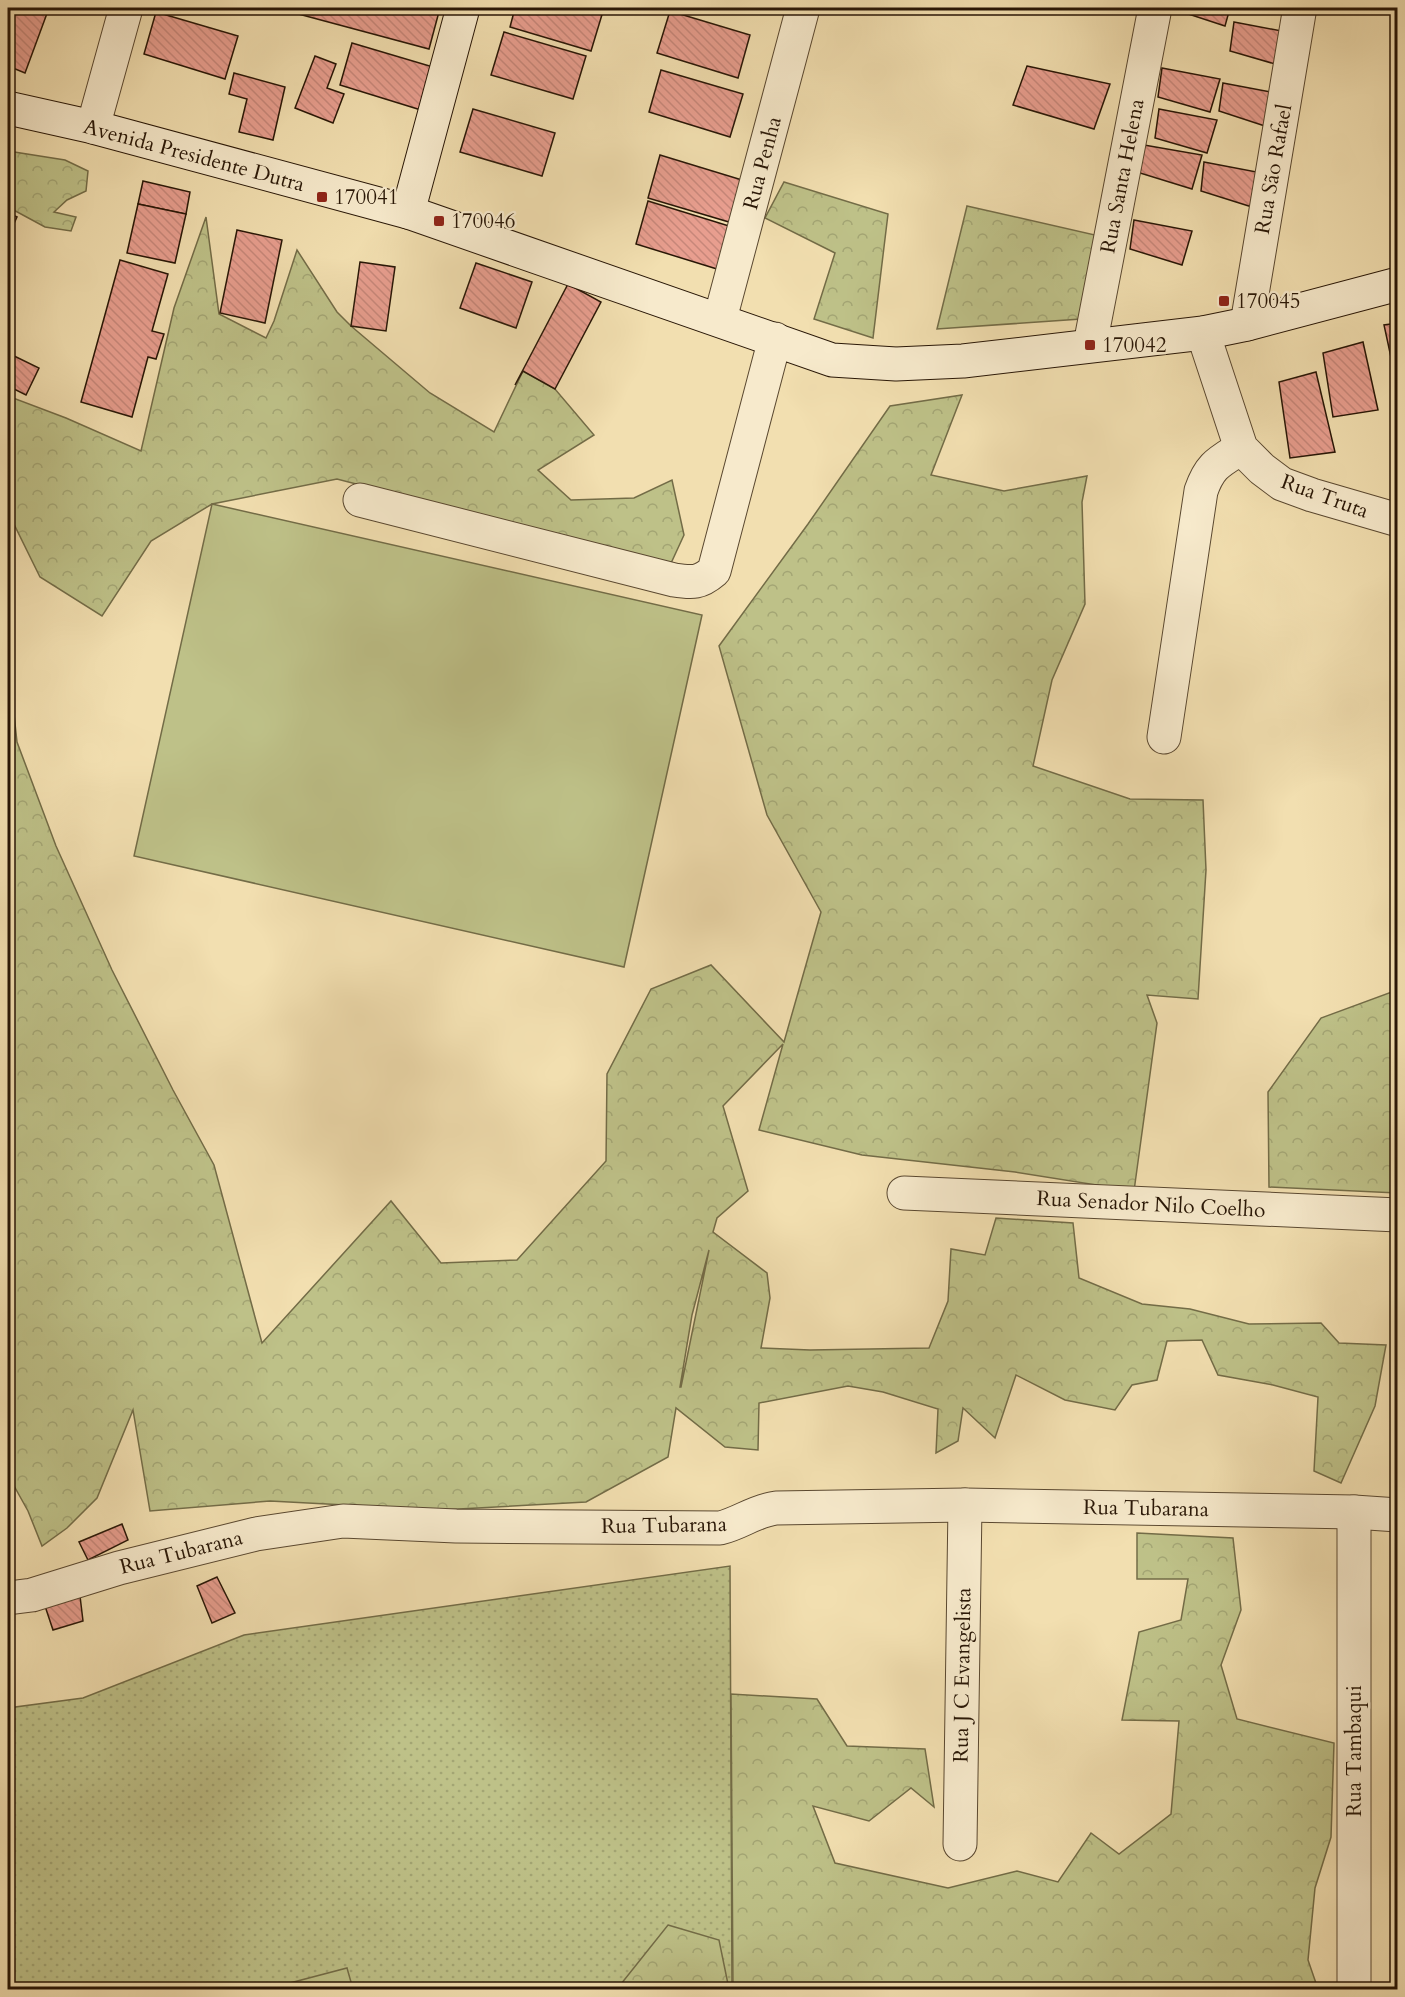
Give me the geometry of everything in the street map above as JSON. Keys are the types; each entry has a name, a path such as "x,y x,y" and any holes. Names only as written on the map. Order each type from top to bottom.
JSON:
{"street":[{"path":"93,127 126,8"},
{"path":"408,212 463,8"},
{"name":"Rua Penha","path":"720,319 803,8"},
{"name":"Rua Santa Helena","path":"1090,345 1155,8"},
{"name":"Rua São Rafael","path":"1247,324 1299,13"},
{"name":"Avenida Presidente Dutra","path":"8,108 93,127 408,212 832,360 896,363 963,361 1203,333 1247,324 1398,284"},
{"name":"Rua Truta","path":"1203,333 1241,448 1262,469 1282,484 1398,520"},
{"path":"360,500 674,580 688,582 703,580 714,570 775,339"},
{"path":"1164,737 1202,491 1207,474 1217,463 1241,448"},
{"name":"Rua Senador Nilo Coelho","path":"904,1193 1398,1215"},
{"name":"Rua Tubarana","path":"8,1598 32,1595 118,1568 256,1534 343,1521 456,1526 720,1528 734,1525 762,1510 776,1508 964,1505 1354,1512 1398,1515"},
{"name":"Rua J C Evangelista","path":"960,1844 964,1505"},
{"name":"Rua Tambaqui","path":"1354,1512 1354,1989"}],"green space":[{"path":"8,151 65,160 88,171 86,191 67,200 54,212 76,217 71,231 45,227 8,207"},
{"path":"784,182 888,214 873,338 814,319 835,253 765,218"},
{"path":"967,206 1095,235 1081,319 937,329"},
{"path":"206,217 219,314 266,338 274,321 297,250 337,312 351,326 430,393 494,432 523,371 555,389 594,435 538,470 571,500 634,498 672,480 684,535 666,574 491,519 337,479 212,504 151,541 102,616 40,577 8,512 8,396 66,418 141,451 174,308"},
{"path":"962,395 931,475 1004,491 1087,476 1082,502 1085,604 1052,680 1033,766 1130,799 1203,800 1206,870 1198,999 1147,995 1157,1023 1134,1191 1015,1172 862,1155 759,1130 783,1044 723,1106 748,1191 717,1218 713,1232 767,1273 770,1298 761,1348 810,1350 929,1348 948,1301 951,1249 985,1255 996,1218 1073,1223 1079,1278 1142,1304 1190,1309 1249,1324 1321,1323 1339,1343 1386,1345 1375,1406 1341,1483 1314,1471 1318,1397 1273,1385 1218,1375 1202,1340 1167,1341 1157,1380 1132,1385 1115,1410 1065,1400 1016,1375 995,1438 963,1408 958,1441 936,1453 938,1409 883,1392 848,1386 759,1403 758,1450 725,1447 676,1408 668,1457 586,1502 440,1510 270,1501 150,1511 133,1410 97,1498 67,1528 42,1546 28,1511 8,1475 8,659 17,742 56,846 112,970 214,1165 262,1343 391,1201 441,1263 517,1260 606,1161 607,1074 651,989 711,965 784,1042 821,912 767,815 719,646 890,406","holes":["709,1250 681,1387 692,1315"]},
{"path":"212,504 702,615 624,967 134,856"},
{"path":"1397,990 1397,1193 1269,1187 1268,1092 1321,1018"},
{"path":"1137,1533 1233,1538 1241,1610 1221,1665 1237,1719 1334,1743 1331,1837 1315,1888 1308,1960 1318,1989 733,1989 731,1694 817,1699 847,1746 925,1749 934,1807 911,1788 869,1821 813,1806 835,1863 948,1888 1017,1871 1058,1882 1091,1833 1119,1854 1171,1814 1179,1721 1122,1720 1139,1632 1181,1620 1188,1579 1137,1579"},
{"path":"730,1566 732,1989 8,1989 8,1708 83,1698 244,1635"},
{"path":"668,1925 719,1940 729,1989 617,1989"},
{"path":"347,1968 353,1989 267,1989"}],"building":[{"path":"8,8 12,8 8,22"},
{"path":"15,8 49,8 25,73 8,66 8,27"},
{"path":"293,8 440,8 429,49 291,12"},
{"path":"515,8 604,8 591,51 510,27"},
{"path":"1173,8 1230,8 1225,26"},
{"path":"670,11 750,35 738,78 657,53"},
{"path":"156,12 238,36 225,79 144,54"},
{"path":"1234,22 1292,33 1282,66 1230,51"},
{"path":"504,32 586,56 573,99 491,75"},
{"path":"352,43 433,67 421,110 340,85"},
{"path":"315,56 336,64 327,88 344,94 333,123 295,108"},
{"path":"1027,66 1110,84 1094,129 1013,105"},
{"path":"1162,68 1220,79 1210,112 1158,97"},
{"path":"661,70 743,94 730,137 649,112"},
{"path":"234,73 285,87 273,140 239,132 247,99 229,94"},
{"path":"1223,83 1281,94 1271,128 1219,111"},
{"path":"473,109 555,133 542,176 460,152"},
{"path":"1159,109 1217,120 1207,153 1155,138"},
{"path":"1144,145 1202,155 1192,189 1140,173"},
{"path":"660,155 742,180 729,222 648,198"},
{"path":"1204,162 1262,173 1252,207 1201,191"},
{"path":"143,181 190,192 186,214 138,204"},
{"path":"648,201 729,226 717,269 636,244"},
{"path":"138,204 186,214 175,263 127,253"},
{"path":"8,213 17,217 8,237"},
{"path":"1134,220 1192,231 1182,265 1130,249"},
{"path":"237,230 282,240 265,323 220,313"},
{"path":"120,260 168,274 152,331 164,334 156,359 148,357 132,417 81,402"},
{"path":"360,262 395,267 386,331 351,326"},
{"path":"476,263 532,282 516,328 460,308"},
{"path":"568,284 601,302 555,389 523,371 515,385"},
{"path":"1398,323 1398,390 1384,325"},
{"path":"1363,342 1378,410 1333,417 1323,353"},
{"path":"8,353 39,368 26,395 8,386"},
{"path":"1316,372 1335,452 1290,458 1279,382"},
{"path":"8,1479 12,1507 8,1508"},
{"path":"122,1524 128,1540 88,1560 79,1542"},
{"path":"217,1577 235,1613 212,1623 197,1586"},
{"path":"80,1596 83,1621 53,1630 45,1606"}],"place":[{"name":"170041","path":"322,197"},
{"name":"170046","path":"439,221"},
{"name":"170045","path":"1224,301"},
{"name":"170042","path":"1090,345"}]}
